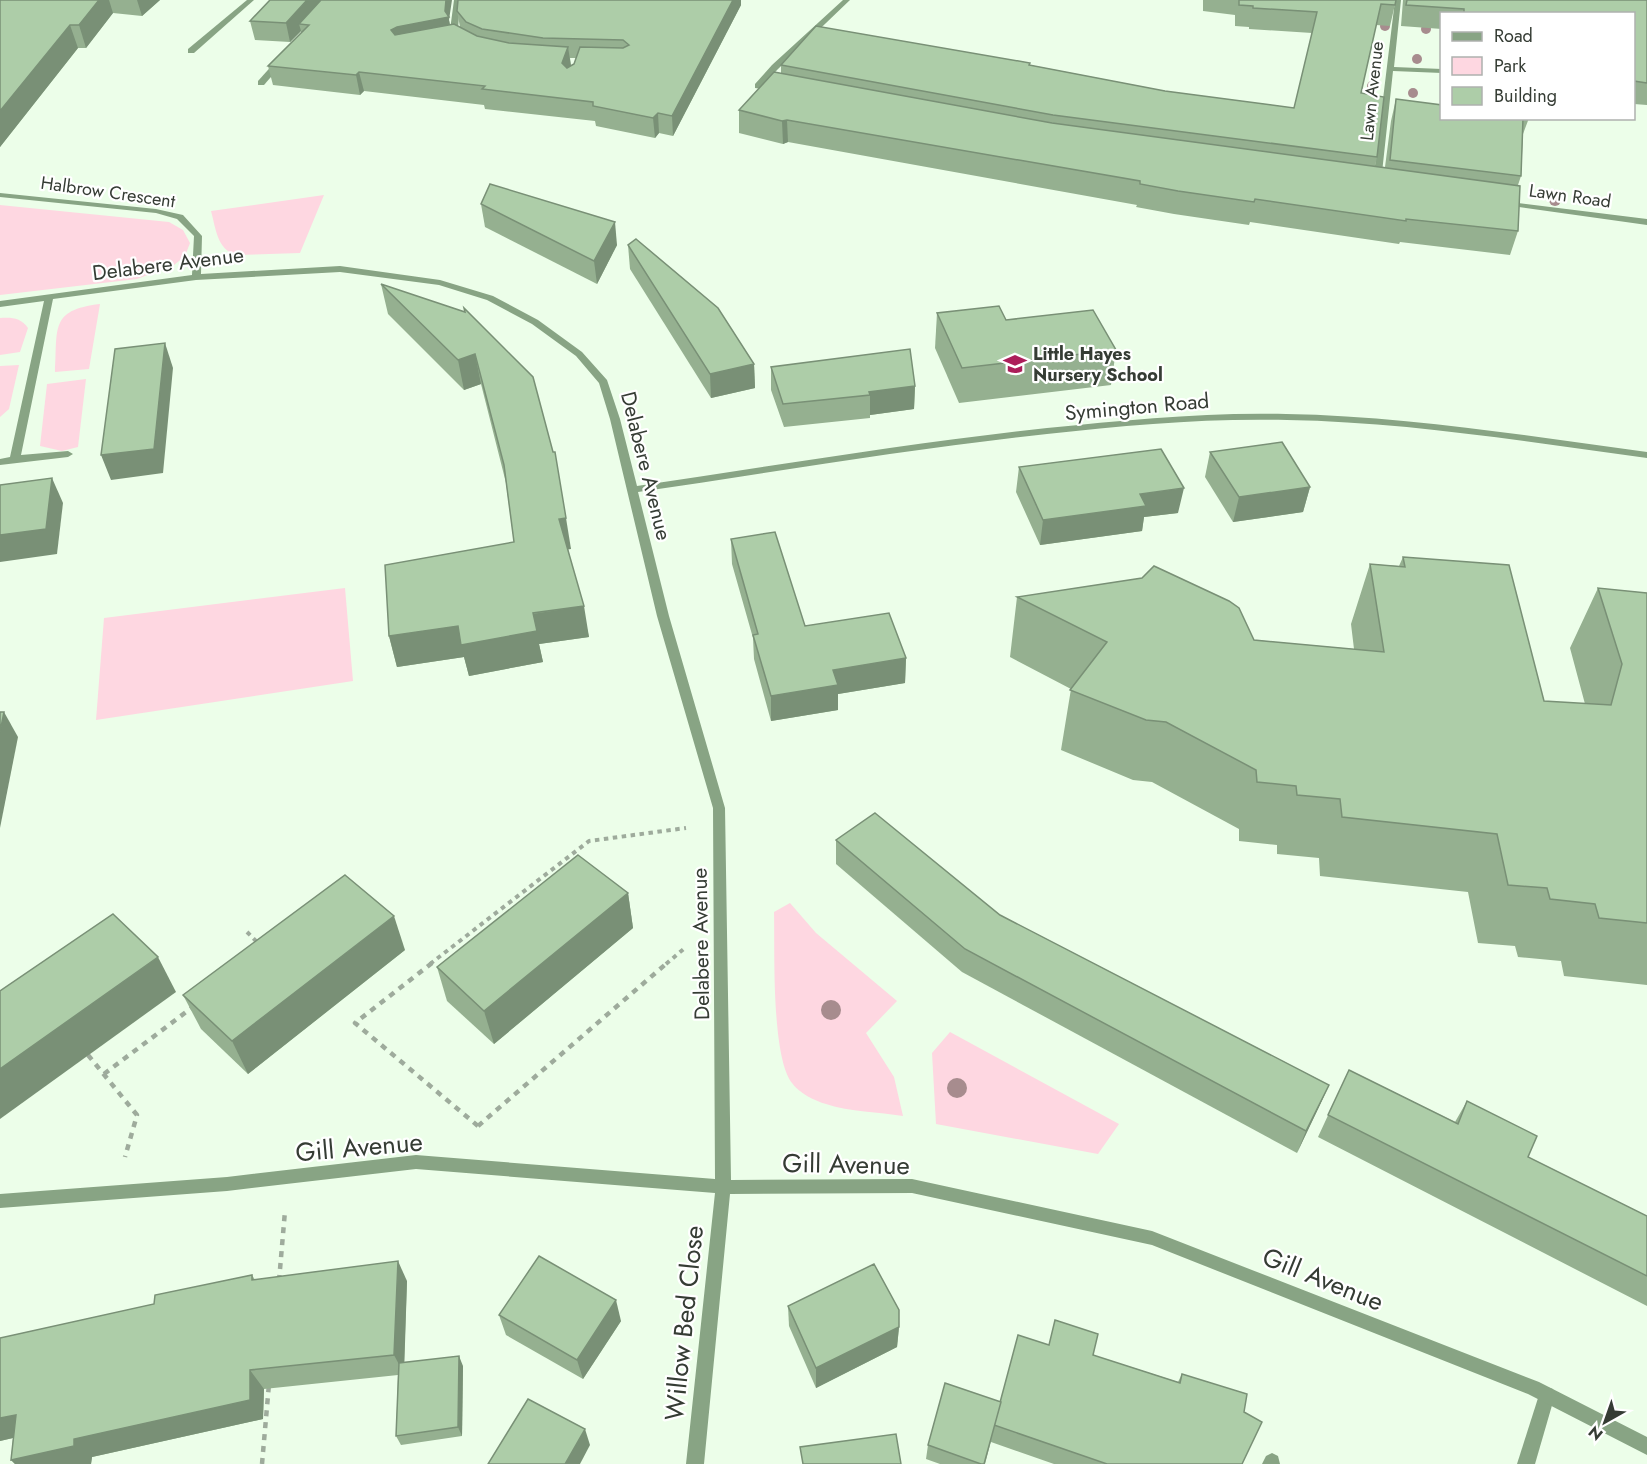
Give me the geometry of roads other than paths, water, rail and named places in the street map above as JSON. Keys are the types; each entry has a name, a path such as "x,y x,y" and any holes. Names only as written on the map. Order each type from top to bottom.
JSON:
{"street":[{"path":"191,51 251,0"},
{"path":"450,41 463,42 454,30 457,0"},
{"path":"781,91 758,86 775,67 847,0"},
{"name":"Lawn Avenue","path":"1377,186 1398,0"},
{"path":"261,83 284,58"},
{"path":"1390,69 1440,71"},
{"path":"1365,184 1389,188"},
{"name":"Halbrow Crescent","path":"0,195 156,211 180,217 198,236 196,277"},
{"name":"Lawn Road","path":"1494,201 1647,222"},
{"name":"Delabere Avenue","path":"0,304 196,277 340,269 440,284 490,298 536,322 579,354 604,382 663,616 719,808 723,1187"},
{"path":"15,459 49,299"},
{"name":"Symington Road","path":"633,490 965,442 1121,424 1235,417 1362,419 1647,455"},
{"path":"0,462 68,454"},
{"name":"Gill Avenue","path":"0,1201 288,1177 416,1162 723,1187 912,1186 1152,1238 1547,1395 1647,1446"},
{"name":"Willow Bed Close","path":"695,1464 723,1187"},
{"path":"1526,1464 1547,1395"}],"place":[{"name":"Little Hayes Nursery School","path":"1015,364"}]}
